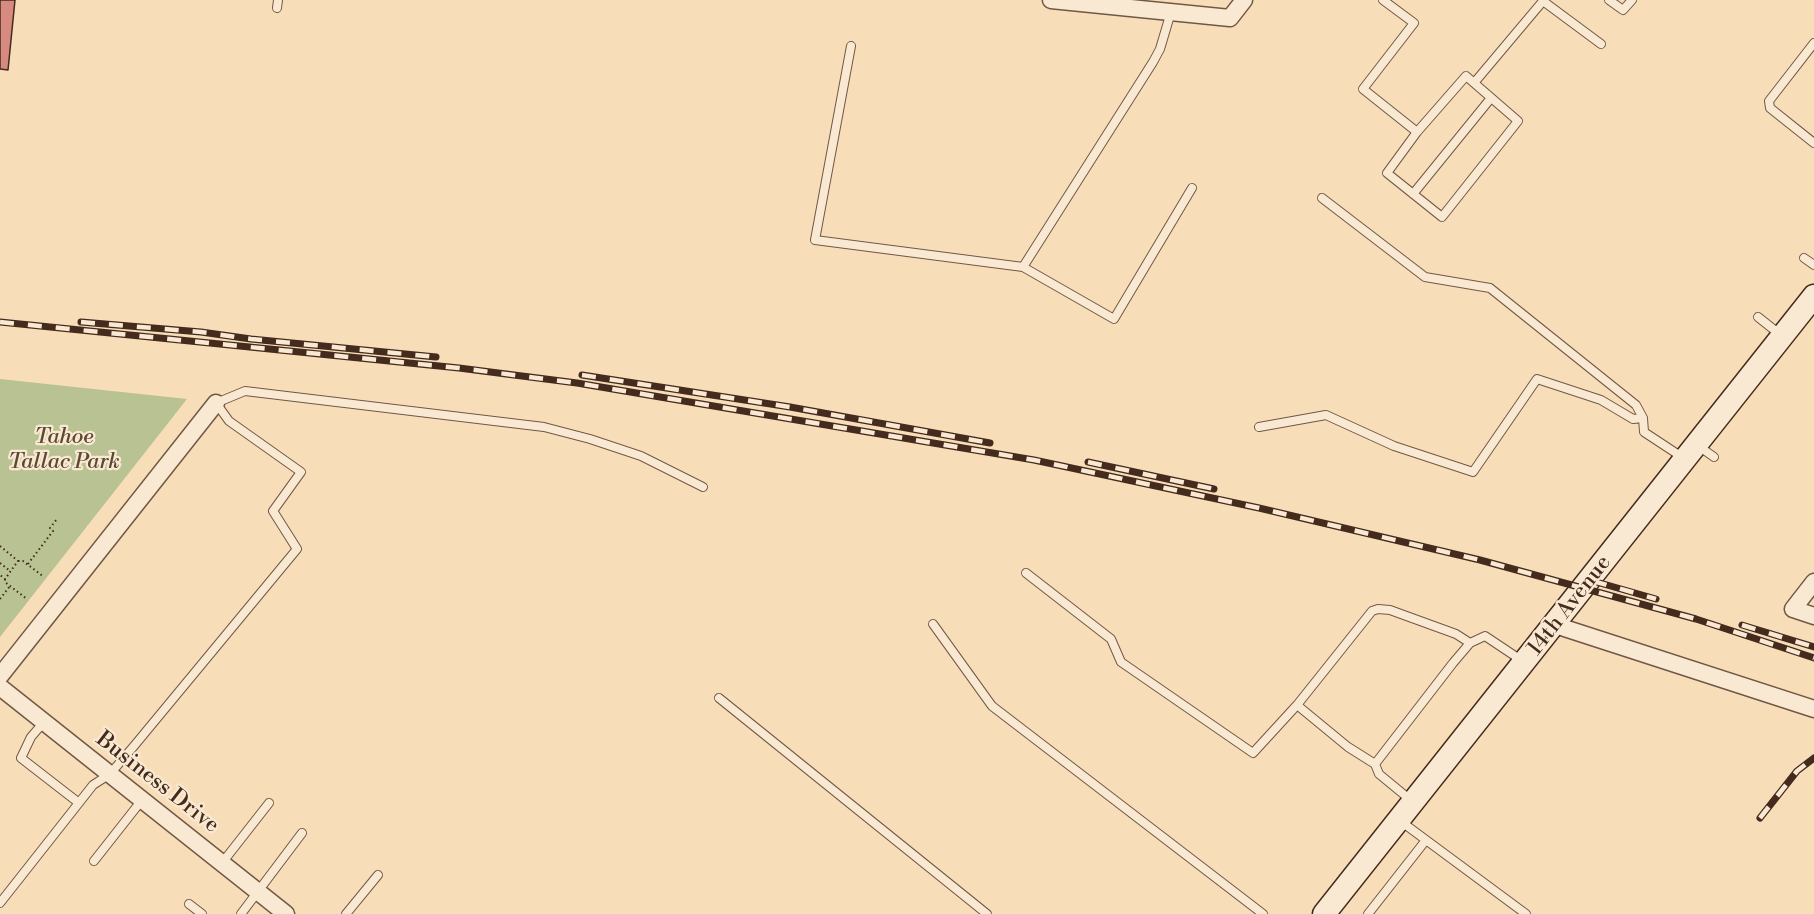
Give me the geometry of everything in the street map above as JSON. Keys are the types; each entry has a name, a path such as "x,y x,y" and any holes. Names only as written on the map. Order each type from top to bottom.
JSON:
{"main road":[{"name":"14th Avenue","path":"1324,914 1555,625 1698,454 1782,336 1814,297"}],"street":[{"path":"1051,0 1230,18 1244,0"},
{"path":"0,676 216,403"},
{"path":"1814,582 1792,609 1814,616"},
{"path":"1555,625 1814,709"},
{"name":"Business Drive","path":"0,687 286,914"}],"lane":[{"path":"1383,0 1414,23 1363,89 1417,132"},
{"path":"1474,83 1543,0 1601,44"},
{"path":"1609,0 1623,10 1632,0"},
{"path":"1023,267 1153,62 1160,49 1172,12"},
{"path":"1814,43 1769,101 1770,108 1814,143"},
{"path":"851,46 815,240 1023,267 1114,319 1192,188"},
{"path":"1466,76 1518,121 1442,217 1387,173 1417,132 1466,76"},
{"path":"1413,194 1491,98"},
{"path":"1322,198 1425,277 1490,288 1636,405 1643,418 1644,432 1698,454"},
{"path":"1804,258 1814,265"},
{"path":"1758,316 1782,336"},
{"path":"1259,427 1326,415 1394,446 1473,472 1537,379 1600,399 1632,419 1643,418"},
{"path":"0,903 93,785 110,774 297,549 273,511 301,472 229,421 216,403 244,391 544,427 641,456 704,486"},
{"path":"1026,573 1111,639 1121,662 1252,753 1297,705 1372,611 1390,610 1456,634 1470,643"},
{"path":"933,624 992,706 1258,913"},
{"path":"1375,764 1470,643 1485,636 1525,663"},
{"path":"719,698 987,914"},
{"path":"1297,705 1348,747 1375,764 1379,774 1413,802"},
{"path":"44,722 32,737 21,758 79,803"},
{"path":"94,861 142,800"},
{"path":"222,863 268,803"},
{"path":"1399,820 1526,914"},
{"path":"241,914 302,832"},
{"path":"1368,914 1426,840"},
{"path":"346,914 378,875"},
{"path":"189,904 202,914"}],"path":[{"path":"28,564 53,531 50,528 57,519"},
{"path":"0,546 18,561 28,564 44,577"},
{"path":"5,579 18,561"},
{"path":"0,563 10,571"},
{"path":"0,575 5,582 27,599"},
{"path":"0,599 10,586"}],"green space":[{"name":"Tahoe Tallac Park","path":"0,379 187,399 0,637"}],"building":[{"path":"0,0 15,0 8,70 0,69"}],"railway":[{"path":"0,322 459,368 577,383 1034,460 1259,508 1480,560 1696,619 1814,658"},
{"path":"81,322 201,332 436,357"},
{"path":"582,375 790,407 990,443"},
{"path":"1088,462 1214,489"},
{"path":"1593,581 1656,599"},
{"path":"1742,625 1814,647"},
{"path":"1760,818 1797,771 1814,758"}]}
